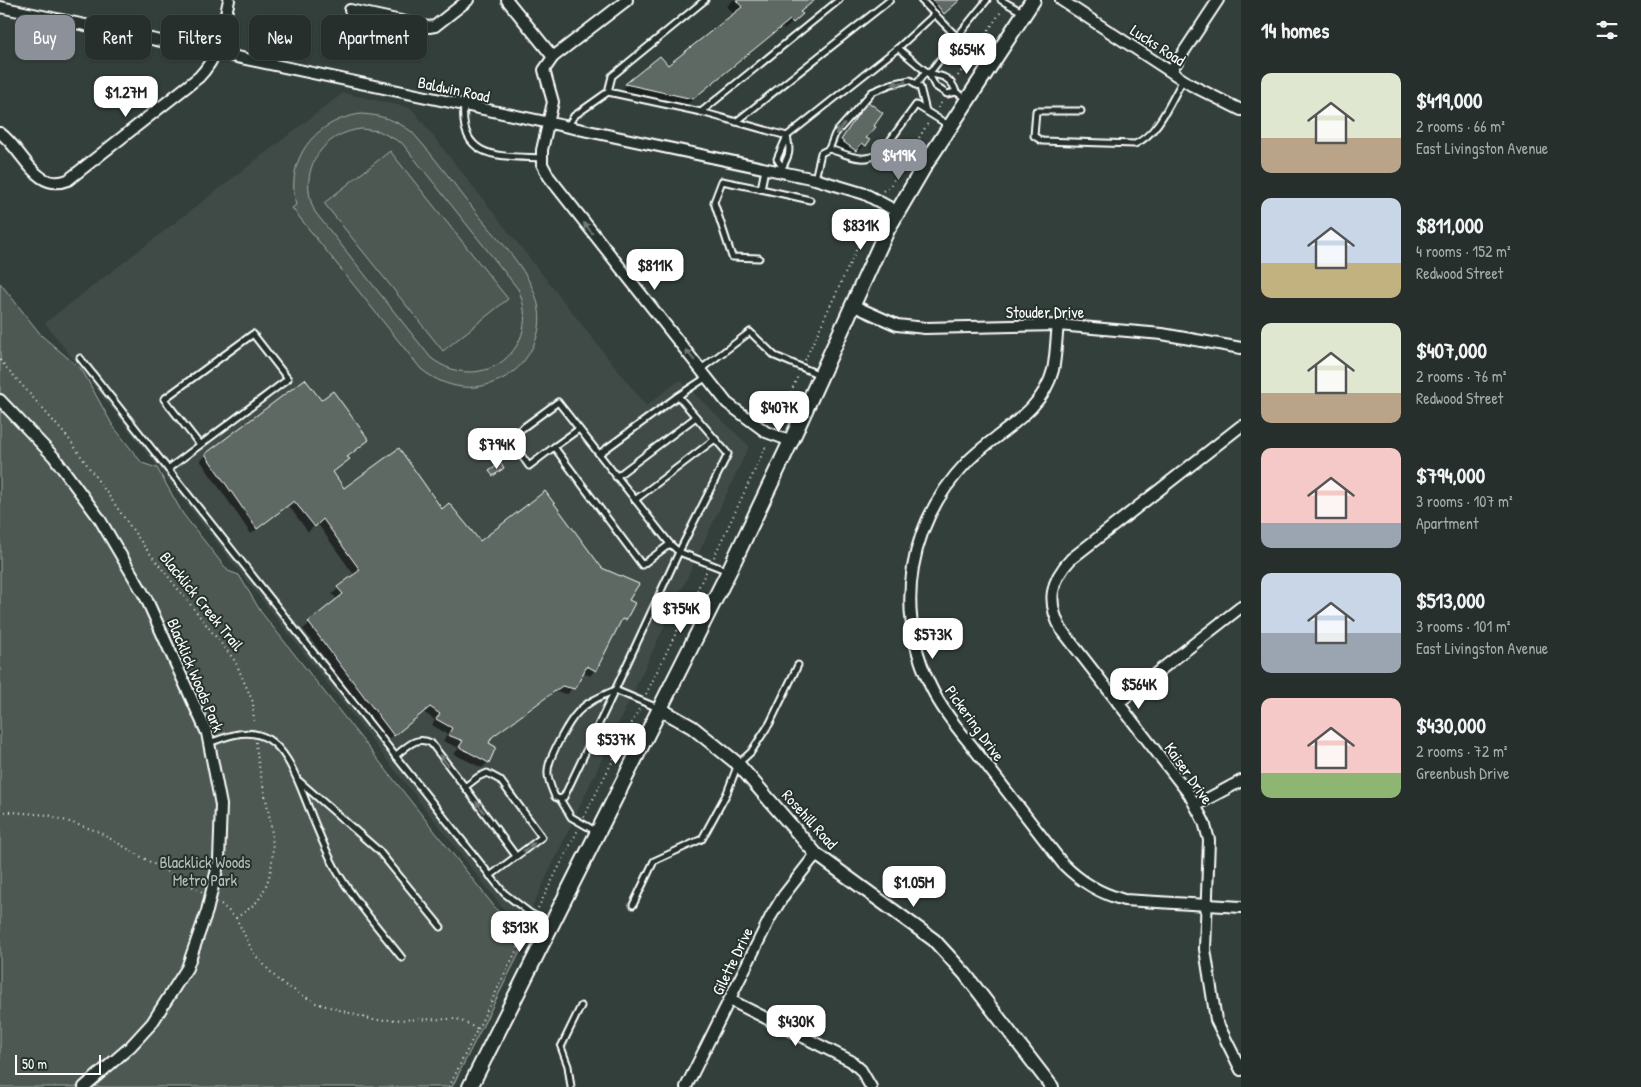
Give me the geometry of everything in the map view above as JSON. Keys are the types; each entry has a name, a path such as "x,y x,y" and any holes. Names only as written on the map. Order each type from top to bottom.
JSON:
{"main road":[{"path":"470,1087 729,571 791,441 852,305 898,212 950,126 962,96 1033,0"}],"street":[{"path":"226,15 229,0"},
{"path":"350,10 429,27 435,26 468,0"},
{"path":"507,0 553,58"},
{"path":"627,0 553,58 544,70 553,102 546,124 541,158 548,177 704,373 739,413 772,434 791,441"},
{"name":"Lucks Road","path":"1061,0 1184,80 1214,98 1241,110"},
{"path":"1172,71 1218,0"},
{"name":"Baldwin Road","path":"0,7 161,41"},
{"name":"Baldwin Road","path":"239,58 765,169 781,169 842,186 877,200 898,212"},
{"path":"0,133 8,139 38,176 47,182 63,182 199,77 213,60"},
{"name":"Stouder Drive","path":"852,305 897,325 925,328 1058,325 1162,334 1241,348"},
{"name":"Pickering Drive","path":"1058,325 1053,370 1044,393 1032,408 979,450 961,469 944,491 925,522 915,554 910,589 911,624 918,656 930,687 948,716 1063,864 1076,877 1107,895 1124,900 1241,907"},
{"name":"Blacklick Woods Park","path":"0,400 54,457 99,518 146,598 207,733 221,805 219,861 190,960 174,992 152,1023 130,1047 84,1087"},
{"name":"Kaiser Drive","path":"1241,426 1071,559 1055,580 1052,592 1052,605 1061,629 1196,805 1209,840 1205,949 1216,1020 1241,1070"},
{"path":"1118,703 1241,607"},
{"name":"Rosehill Road","path":"660,709 692,727 738,764 816,854 917,926 950,956 1052,1087"},
{"path":"1196,805 1241,781"},
{"name":"Gilette Drive","path":"686,1087 771,916 784,895 816,854"},
{"path":"730,1000 851,1061 861,1070 871,1087"}],"lane":[{"path":"567,128 574,116 608,92 612,76 705,0"},
{"path":"701,112 839,0"},
{"path":"736,122 890,0"},
{"path":"921,0 957,37"},
{"path":"916,85 928,73 987,0"},
{"path":"1004,1 1024,13"},
{"path":"787,136 790,149 787,162 781,169 777,159 787,136 898,48 935,14"},
{"path":"898,48 928,73 935,86 946,94 962,96"},
{"path":"928,73 941,75 953,83 962,96"},
{"path":"815,179 821,153 829,149 835,134 872,92 891,84 910,80 920,87 926,111"},
{"path":"1081,111 1036,111 1034,136 1042,141 1135,144 1145,140 1153,130 1184,80"},
{"path":"608,92 701,112 787,136"},
{"path":"829,149 865,160 872,157 881,152 916,105 950,126"},
{"path":"464,106 462,122 467,138 475,148 503,156 541,158"},
{"path":"761,189 765,169"},
{"path":"759,258 732,257 714,202 722,181 810,200"},
{"path":"599,454 678,396 750,332 775,356 820,375"},
{"path":"168,470 288,379 253,334 164,399 200,445"},
{"path":"80,358 504,893 534,916 551,924"},
{"path":"560,799 564,797 679,552 727,457 727,452 716,438 678,396"},
{"path":"578,429 529,466 509,438 558,402 670,544 679,552 729,571"},
{"path":"616,476 696,417"},
{"path":"634,500 716,438"},
{"path":"554,447 642,565 670,544"},
{"path":"633,905 654,861 702,839 727,793 738,764 751,752 770,723 798,665"},
{"path":"597,833 571,818 560,799 555,797 552,788 548,768 570,721 590,702 615,690 660,709"},
{"path":"210,744 230,735 255,734 268,739 280,750 297,778 312,821 340,875 402,958"},
{"path":"395,756 416,740 424,740 431,743 516,856"},
{"path":"465,787 487,773 494,775 500,780 542,837 490,876"},
{"path":"297,778 379,851 441,927"},
{"path":"571,1087 568,1066 561,1047 581,1006"}],"path":[{"path":"953,83 1004,1"},
{"path":"449,1087 710,564 872,216 871,211 884,189 890,186 946,94"},
{"name":"Blacklick Creek Trail","path":"0,360 69,439 144,546 235,661 253,702 257,767 273,832 271,875 258,900 236,918"},
{"path":"0,811 48,815 96,832 210,897 228,909 236,918 254,954 280,982 316,1004 373,1020 457,1019 478,1029"}],"shaded area":[{"path":"343,93 411,108 646,406 680,380 749,446 521,931 45,323"}],"green space":[{"path":"361,114 375,116 394,121 412,132 429,151 526,276 535,294 539,312 538,331 528,355 506,377 485,385 466,387 438,380 421,369 292,208 296,205 295,172 307,144 317,133 330,124","holes":["361,129 379,131 402,143 518,289 524,311 523,330 516,347 504,360 488,369 470,372 450,369 431,358 315,212 310,198 309,184 311,170 323,147 346,132"]},
{"path":"390,151 508,299 443,351 324,203"},
{"name":"Blacklick Woods Metro Park","path":"0,283 42,336 82,370 113,426 142,463 157,468 183,514 228,571 239,575 261,612 524,944 452,1087 0,1087"}],"building":[{"path":"736,0 815,0 800,12 803,14 793,23 790,20 693,99 625,84 660,56 668,65 742,7"},
{"path":"933,0 960,0 944,14"},
{"path":"867,101 883,113 874,126 876,127 866,138 870,140 866,146 862,143 856,151 841,140"},
{"path":"305,379 321,400 333,391 369,440 347,457 350,459 333,472 344,488 399,448 442,509 449,503 480,541 545,491 602,568 639,584 629,600 635,603 626,620 622,619 596,671 587,666 575,689 562,686 492,737 489,743 496,747 489,763 459,747 463,741 448,735 452,728 436,719 440,714 430,707 394,736 308,622 343,594 337,587 360,570 323,519 315,527 294,501 257,529 205,454"},
{"path":"501,463 504,468 493,476 489,471"}]}
